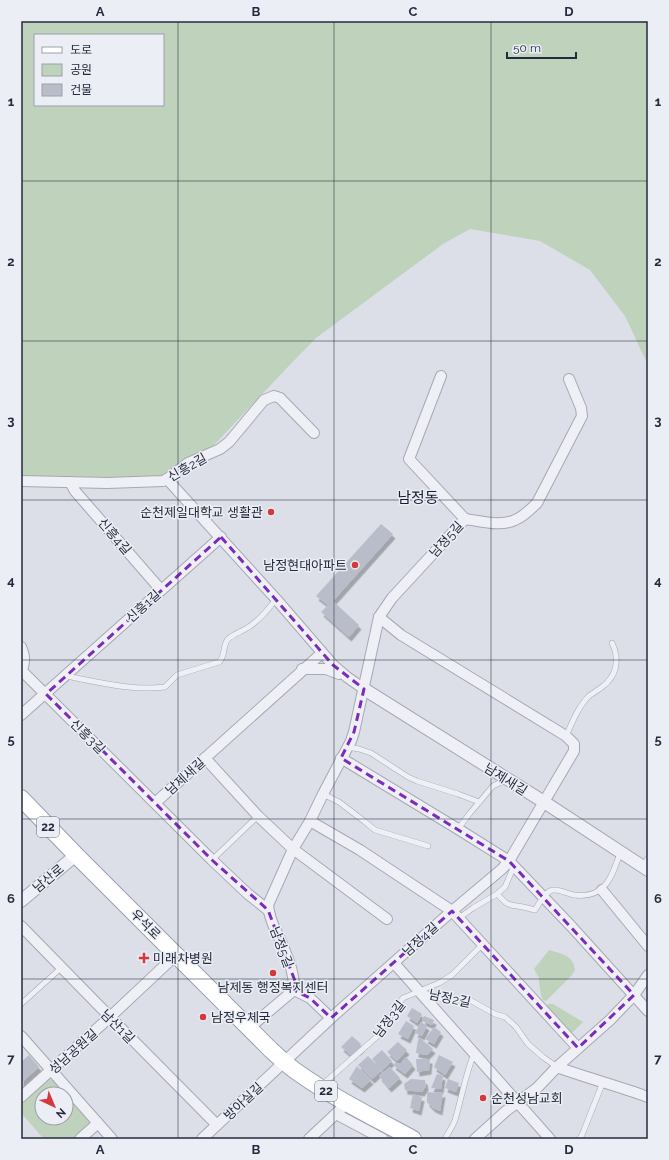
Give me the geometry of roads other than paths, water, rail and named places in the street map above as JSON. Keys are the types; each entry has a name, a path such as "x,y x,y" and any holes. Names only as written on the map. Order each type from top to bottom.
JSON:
{"main road":[{"name":"우석로","path":"21,798 76,855 285,1062 299,1074 319,1087 342,1108 413,1139"}],"street":[{"name":"남정5길","path":"294,990 294,980 285,953 271,920 268,905 293,849 310,821 341,758 348,747 354,732 380,617 392,598 465,519 409,459 441,376"},
{"path":"465,519 502,523 515,520 537,503 582,416 581,408 569,380"},
{"name":"신흥2길","path":"21,481 163,481 188,464 213,452 229,442 264,400 274,396 280,398 314,433"},
{"path":"167,479 221,537 333,665 345,676 364,689"},
{"name":"신흥4길","path":"70,482 75,491 161,590"},
{"name":"신흥1길","path":"21,715 221,537"},
{"path":"380,617 401,635 566,736"},
{"path":"21,647 25,661 21,670"},
{"name":"남제새길","path":"155,803 322,652"},
{"name":"신흥3길","path":"21,670 155,803"},
{"path":"302,670 326,670 345,676"},
{"name":"남제새길","path":"364,689 544,802 620,852 646,865"},
{"name":"남정4길","path":"285,1062 331,1018 394,963 455,914 502,869 511,864 544,802 574,751 574,744 566,736"},
{"path":"205,758 258,816 293,849 388,919"},
{"path":"341,758 458,829 511,864 571,926 648,1010"},
{"path":"155,803 212,860 248,894 268,910"},
{"path":"310,821 360,850 455,914 578,1048"},
{"name":"남산로","path":"21,901 76,855"},
{"path":"602,890 648,946"},
{"name":"남산1길","path":"21,926 217,1125"},
{"name":"성남공원길","path":"21,1097 176,955"},
{"path":"394,963 419,991"},
{"path":"475,1139 506,1111 537,1088 557,1067 610,1020 634,995 648,975"},
{"path":"249,1028 294,990 310,998 331,1018"},
{"name":"남정2길","path":"419,991 550,1139"},
{"path":"21,1036 112,1139"},
{"name":"방아실길","path":"202,1139 285,1062"},
{"path":"557,1067 625,1088 648,1097"},
{"path":"309,1139 342,1108 383,1139"},
{"path":"80,1139 98,1123"}],"lane":[{"path":"66,676 113,686 165,687 177,675 219,662 222,659 228,638 246,629 257,621 276,599"},
{"path":"566,736 574,719 589,696 610,681 614,674 617,663 612,643"},
{"path":"348,747 370,753 417,781 479,802"},
{"path":"458,829 493,786 507,779"},
{"path":"323,794 338,802 375,830 428,846"},
{"path":"212,860 258,816"},
{"path":"497,894 506,903 535,910 543,898 554,890 577,896 594,894 602,890 609,881 620,852"},
{"path":"455,914 497,894 505,887 511,864"},
{"name":"남정3길","path":"319,1087 381,1034 384,1025 403,998 439,983 452,975 483,944"},
{"path":"21,1004 61,968"},
{"name":"남정2길","path":"419,991 446,1000 468,999 495,1014 505,1017 516,1027 528,1044 557,1067"},
{"path":"445,1139 455,1121 464,1080 474,1054"},
{"path":"579,1139 603,1082"}],"place":[{"name":"순천제일대학교 생활관","path":"271,512"},
{"name":"남정현대아파트","path":"355,565"},
{"name":"미래차병원","path":"144,958"},
{"name":"남제동 행정복지센터","path":"273,973"},
{"name":"남정우체국","path":"203,1017"},
{"name":"순천성남교회","path":"483,1098"}],"district":[{"name":"남정동","path":"418,498"}]}
